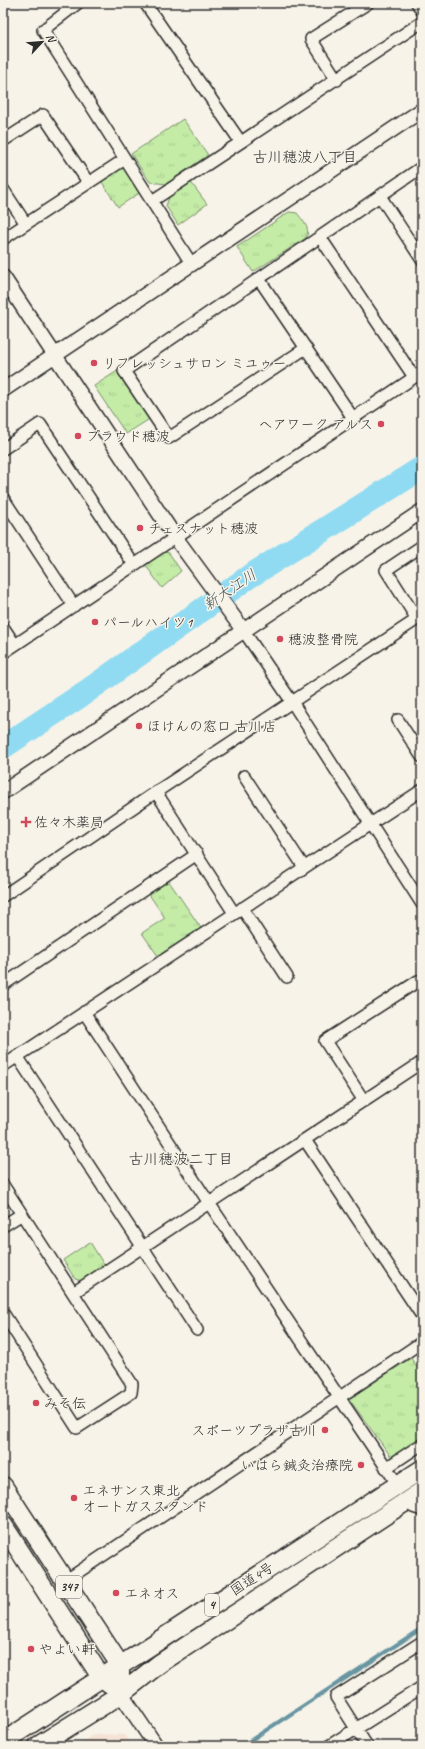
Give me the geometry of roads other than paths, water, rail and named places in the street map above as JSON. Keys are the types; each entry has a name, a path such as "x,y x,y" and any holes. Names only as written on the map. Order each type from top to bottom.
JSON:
{"highway":[{"name":"国道4号","path":"3,1742 422,1470"},
{"name":"347","path":"3,1486 120,1665"},
{"name":"国道4号","path":"38,1746 121,1694 159,1664 417,1500"},
{"name":"347","path":"3,1525 101,1677 121,1694"},
{"path":"120,1665 121,1694"}],"street":[{"path":"78,3 43,30 191,263"},
{"path":"145,3 240,141"},
{"path":"337,80 311,39 368,3"},
{"path":"417,3 422,11"},
{"path":"152,201 240,141 337,80 422,22"},
{"path":"3,390 422,110"},
{"path":"3,141 43,115 88,182"},
{"path":"3,239 124,159"},
{"path":"306,348 169,438 124,371 422,167"},
{"path":"3,189 26,224"},
{"path":"380,196 422,260"},
{"path":"3,653 418,374 320,237"},
{"path":"3,277 175,537 243,630 292,702 422,904"},
{"path":"259,279 353,418"},
{"path":"3,449 40,424 134,565"},
{"path":"3,498 74,606"},
{"path":"3,792 422,511"},
{"path":"3,896 156,792 420,617 386,570 422,546"},
{"path":"3,627 15,645"},
{"path":"398,720 422,757"},
{"path":"244,776 304,867"},
{"path":"3,1066 422,790"},
{"path":"156,792 197,854 287,977"},
{"path":"3,985 197,854"},
{"path":"364,1101 325,1041 418,981 422,986"},
{"path":"84,1012 208,1203 398,1485"},
{"path":"17,1056 197,1330"},
{"path":"73,1293 422,1062"},
{"path":"305,1140 422,1316"},
{"path":"3,1185 132,1384 131,1393 77,1428 3,1313"},
{"path":"3,1226 22,1214"},
{"path":"65,1581 422,1342"},
{"path":"386,1468 422,1444"},
{"path":"367,1746 336,1697 422,1642"},
{"path":"329,1746 422,1687"},
{"path":"121,1694 156,1746"}],"waterway":[{"name":"新大江川","path":"3,747 83,694 250,576 422,468"},
{"path":"242,1746 422,1628"}],"place":[{"name":"リフレッシュサロン ミユゥー","path":"94,363"},
{"name":"ヘアワーク アルス","path":"381,424"},
{"name":"プラウド穂波","path":"78,436"},
{"name":"チェスナット穂波","path":"140,528"},
{"name":"パールハイツ1","path":"95,622"},
{"name":"穂波整骨院","path":"280,639"},
{"name":"ほけんの窓口 古川店","path":"139,726"},
{"name":"佐々木薬局","path":"26,822"},
{"name":"みそ伝","path":"36,1403"},
{"name":"スポーツプラザ古川","path":"325,1430"},
{"name":"いはら鍼灸治療院","path":"361,1465"},
{"name":"エネサンス東北 オートガススタンド","path":"74,1498"},
{"name":"エネオス","path":"116,1593"},
{"name":"やよい軒","path":"31,1649"}],"district":[{"name":"古川穂波八丁目","path":"305,157"},
{"name":"古川穂波二丁目","path":"181,1159"}]}
